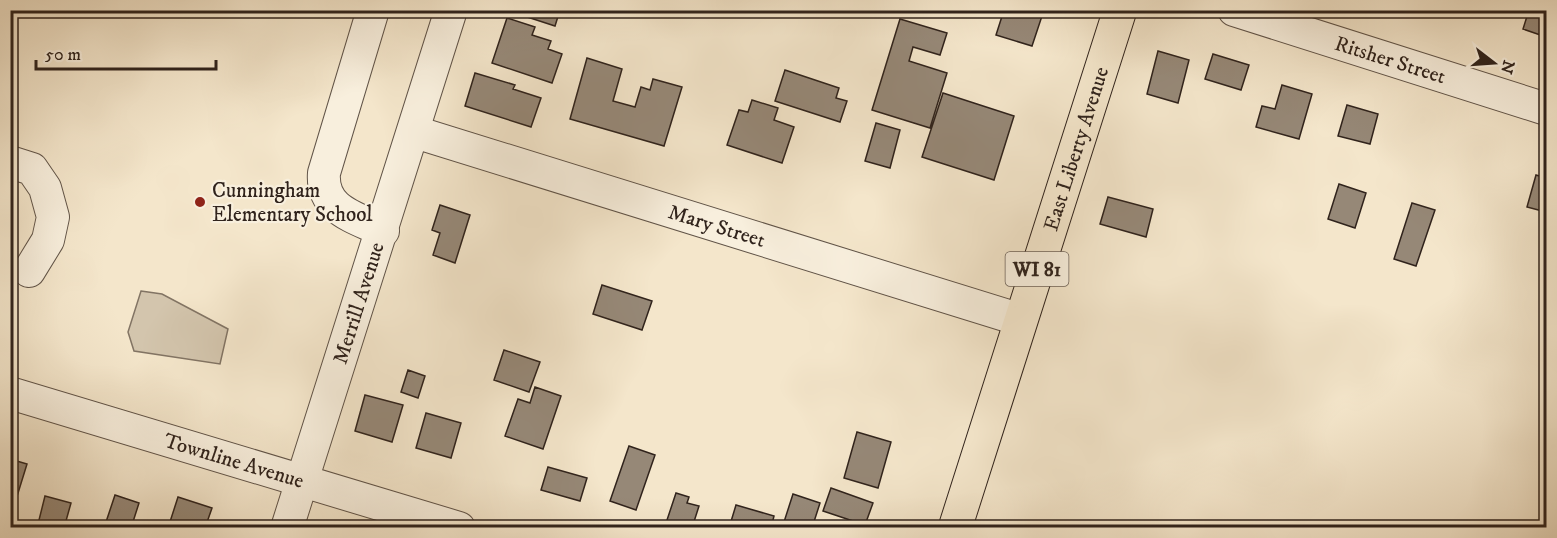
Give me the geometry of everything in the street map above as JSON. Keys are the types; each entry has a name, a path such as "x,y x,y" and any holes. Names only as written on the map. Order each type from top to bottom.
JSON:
{"main road":[{"name":"East Liberty Avenue","path":"955,528 1120,10"}],"street":[{"path":"373,10 324,173 323,186 328,199 341,209 383,231"},
{"name":"Merrill Avenue","path":"287,528 415,132 451,10"},
{"name":"Ritsher Street","path":"1234,10 1546,110"},
{"name":"Mary Street","path":"415,132 1021,320"},
{"path":"10,162 32,169 45,188 53,217 46,246 29,271"},
{"name":"Townline Avenue","path":"10,393 459,528"}],"shaded area":[{"path":"141,291 162,294 228,329 220,364 134,351 128,332"}],"building":[{"path":"522,10 560,10 555,26 521,15"},
{"path":"1004,10 1027,10 1042,16 1032,46 996,35"},
{"path":"1529,10 1546,10 1546,37 1523,29"},
{"path":"507,18 535,27 532,35 551,41 548,49 562,54 552,83 492,63"},
{"path":"900,19 947,33 940,55 913,47 909,61 947,73 930,128 872,110"},
{"path":"1158,51 1189,60 1178,103 1147,94"},
{"path":"1213,54 1249,65 1241,90 1205,79"},
{"path":"587,58 622,69 613,101 635,107 641,87 650,90 653,79 682,87 664,146 570,119"},
{"path":"785,70 839,88 836,98 847,101 840,122 775,101"},
{"path":"475,73 515,85 513,89 541,98 531,127 465,106"},
{"path":"1282,85 1312,94 1299,139 1256,127 1262,106 1275,109"},
{"path":"943,93 1014,116 994,180 922,157"},
{"path":"752,100 778,108 774,120 794,127 782,163 727,145 739,110 748,112"},
{"path":"1347,105 1378,114 1370,144 1338,136"},
{"path":"876,123 900,130 890,168 865,161"},
{"path":"1536,175 1546,178 1546,212 1527,207"},
{"path":"1339,184 1366,193 1355,228 1328,219"},
{"path":"1108,197 1153,209 1146,237 1100,224"},
{"path":"1412,203 1435,210 1416,266 1394,259"},
{"path":"440,205 470,215 455,263 433,255 440,233 432,230"},
{"path":"602,285 652,301 642,330 593,314"},
{"path":"504,350 540,362 529,392 494,380"},
{"path":"408,370 425,376 418,398 401,392"},
{"path":"535,387 561,396 543,449 505,436 518,399 530,403"},
{"path":"365,395 403,405 392,442 355,431"},
{"path":"426,413 461,423 451,458 416,448"},
{"path":"857,432 891,442 878,488 844,478"},
{"path":"629,446 655,455 636,510 610,501"},
{"path":"10,459 27,464 10,519"},
{"path":"548,467 587,478 580,501 541,490"},
{"path":"831,488 873,503 865,525 823,511"},
{"path":"676,493 689,497 687,503 699,506 692,528 665,526"},
{"path":"793,494 820,503 812,528 783,525"},
{"path":"115,495 139,503 131,528 106,522"},
{"path":"45,496 71,503 64,528 37,528"},
{"path":"178,497 212,508 205,528 168,528"},
{"path":"736,505 774,516 771,528 729,528"}],"place":[{"name":"Cunningham Elementary School","path":"200,202"}]}
